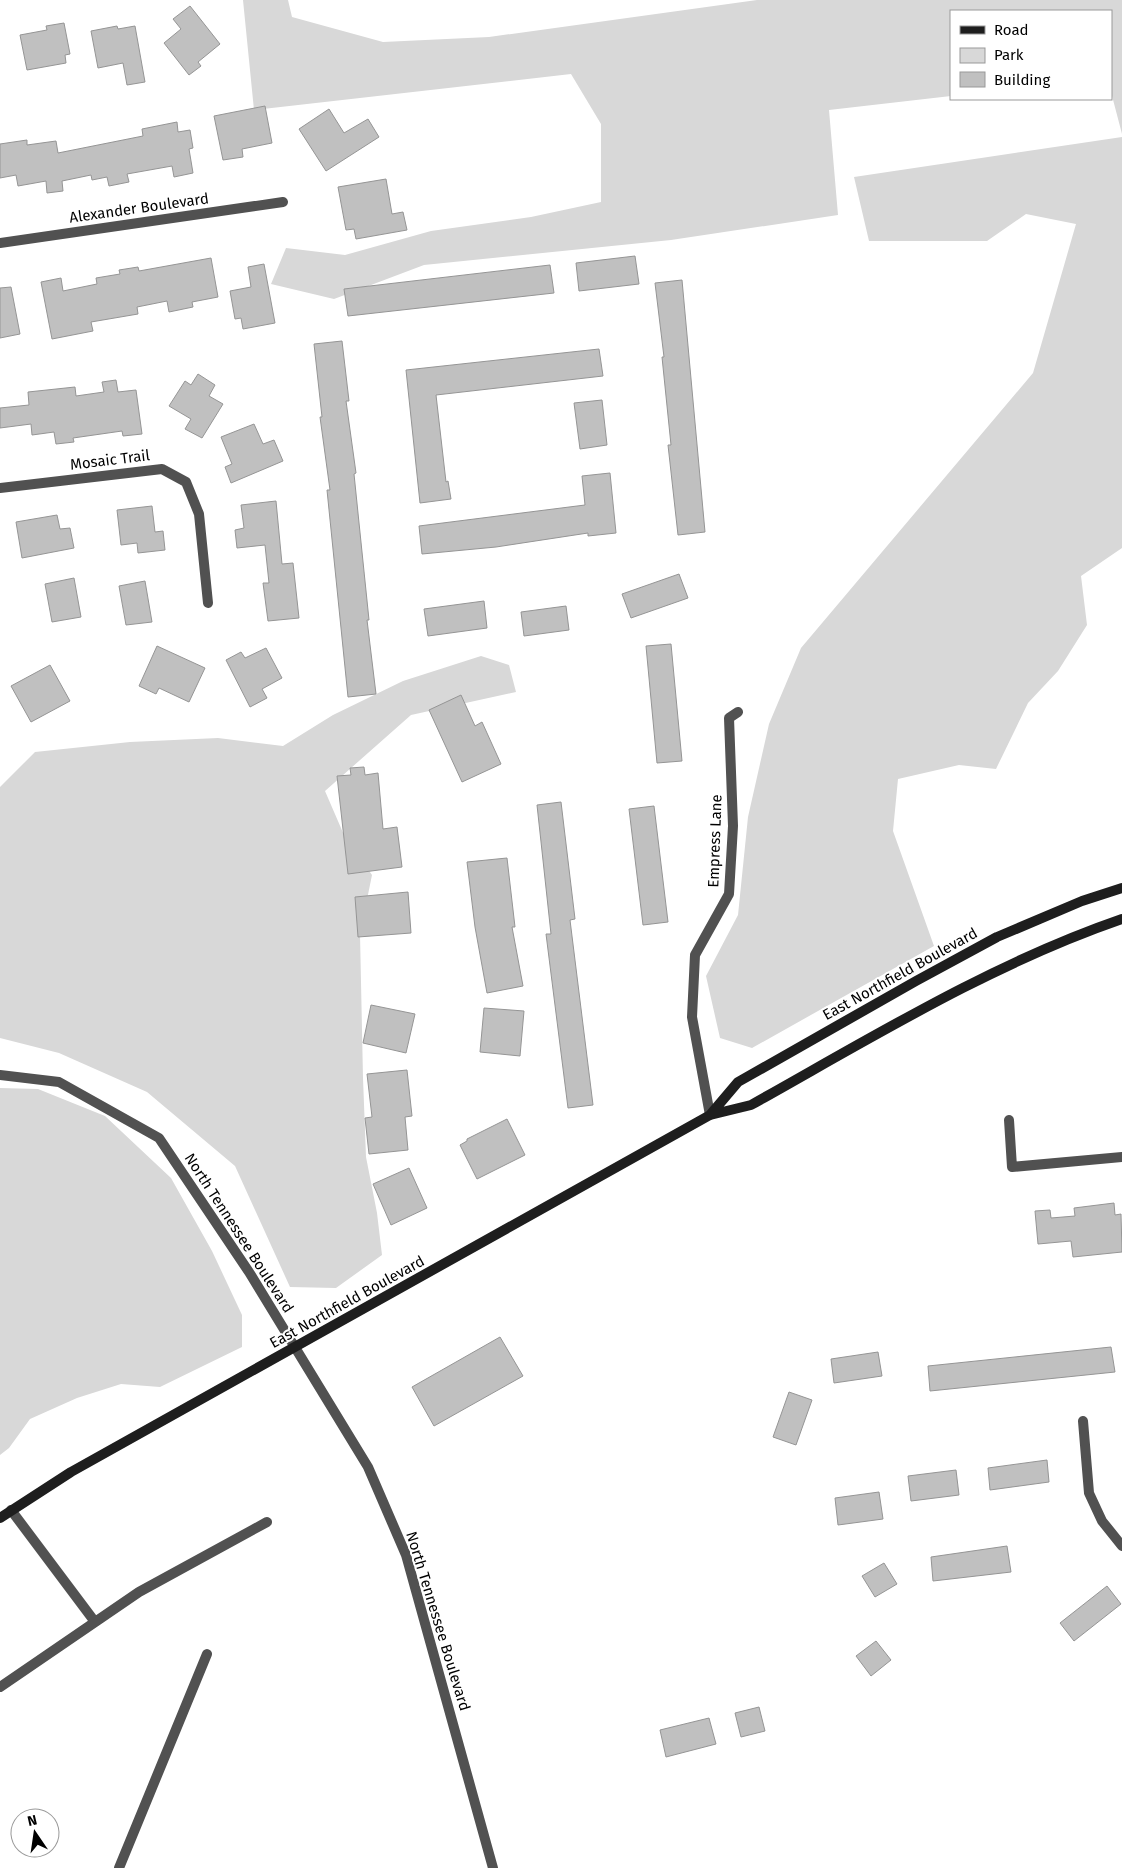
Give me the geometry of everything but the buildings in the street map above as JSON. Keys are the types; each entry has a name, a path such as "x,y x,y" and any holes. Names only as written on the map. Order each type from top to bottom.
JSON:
{"main road":[{"name":"East Northfield Boulevard","path":"710,1115 738,1082 916,981 997,937 1082,901 1122,888"},
{"name":"East Northfield Boulevard","path":"0,1518 71,1472 710,1115 751,1106 988,976 1088,930 1122,919"}],"street":[{"name":"Alexander Boulevard","path":"0,243 283,202"},
{"name":"Mosaic Trail","path":"0,488 162,470 186,482 199,514 208,603"},
{"name":"Empress Lane","path":"710,1115 692,1017 695,955 729,894 733,826 729,718 738,712"},
{"name":"North Tennessee Boulevard","path":"0,1075 59,1082 159,1138 249,1272 368,1467 406,1555 494,1868"},
{"path":"1008,1120 1012,1167 1122,1157"},
{"path":"1083,1421 1089,1492 1102,1521 1122,1546"},
{"path":"11,1510 95,1622"},
{"path":"0,1687 139,1592 267,1522"},
{"path":"119,1868 207,1654"}],"green space":[{"path":"243,0 288,0 292,17 383,42 489,37 757,0 1122,0 1122,134 1112,96 1112,10 950,10 950,96 829,110 838,215 671,240 424,265 334,299 271,284 286,248 345,255 431,231 531,217 601,202 601,124 571,74 254,110"},
{"path":"1122,137 1122,548 1081,576 1087,625 1058,671 1028,703 996,769 959,765 898,779 893,831 934,946 752,1048 720,1038 706,976 738,915 748,817 769,724 801,648 1033,373 1076,224 1026,214 987,241 869,241 854,177"},
{"path":"481,656 509,665 516,692 411,715 325,791 344,835 372,875 360,934 363,1078 366,1157 377,1213 382,1255 336,1288 290,1287 235,1166 147,1092 59,1053 0,1038 0,787 35,752 130,742 218,738 283,746 333,715 403,681"},
{"path":"0,1088 38,1089 105,1116 171,1178 212,1251 242,1315 242,1347 160,1387 121,1384 77,1398 30,1419 9,1448 0,1455"}]}
